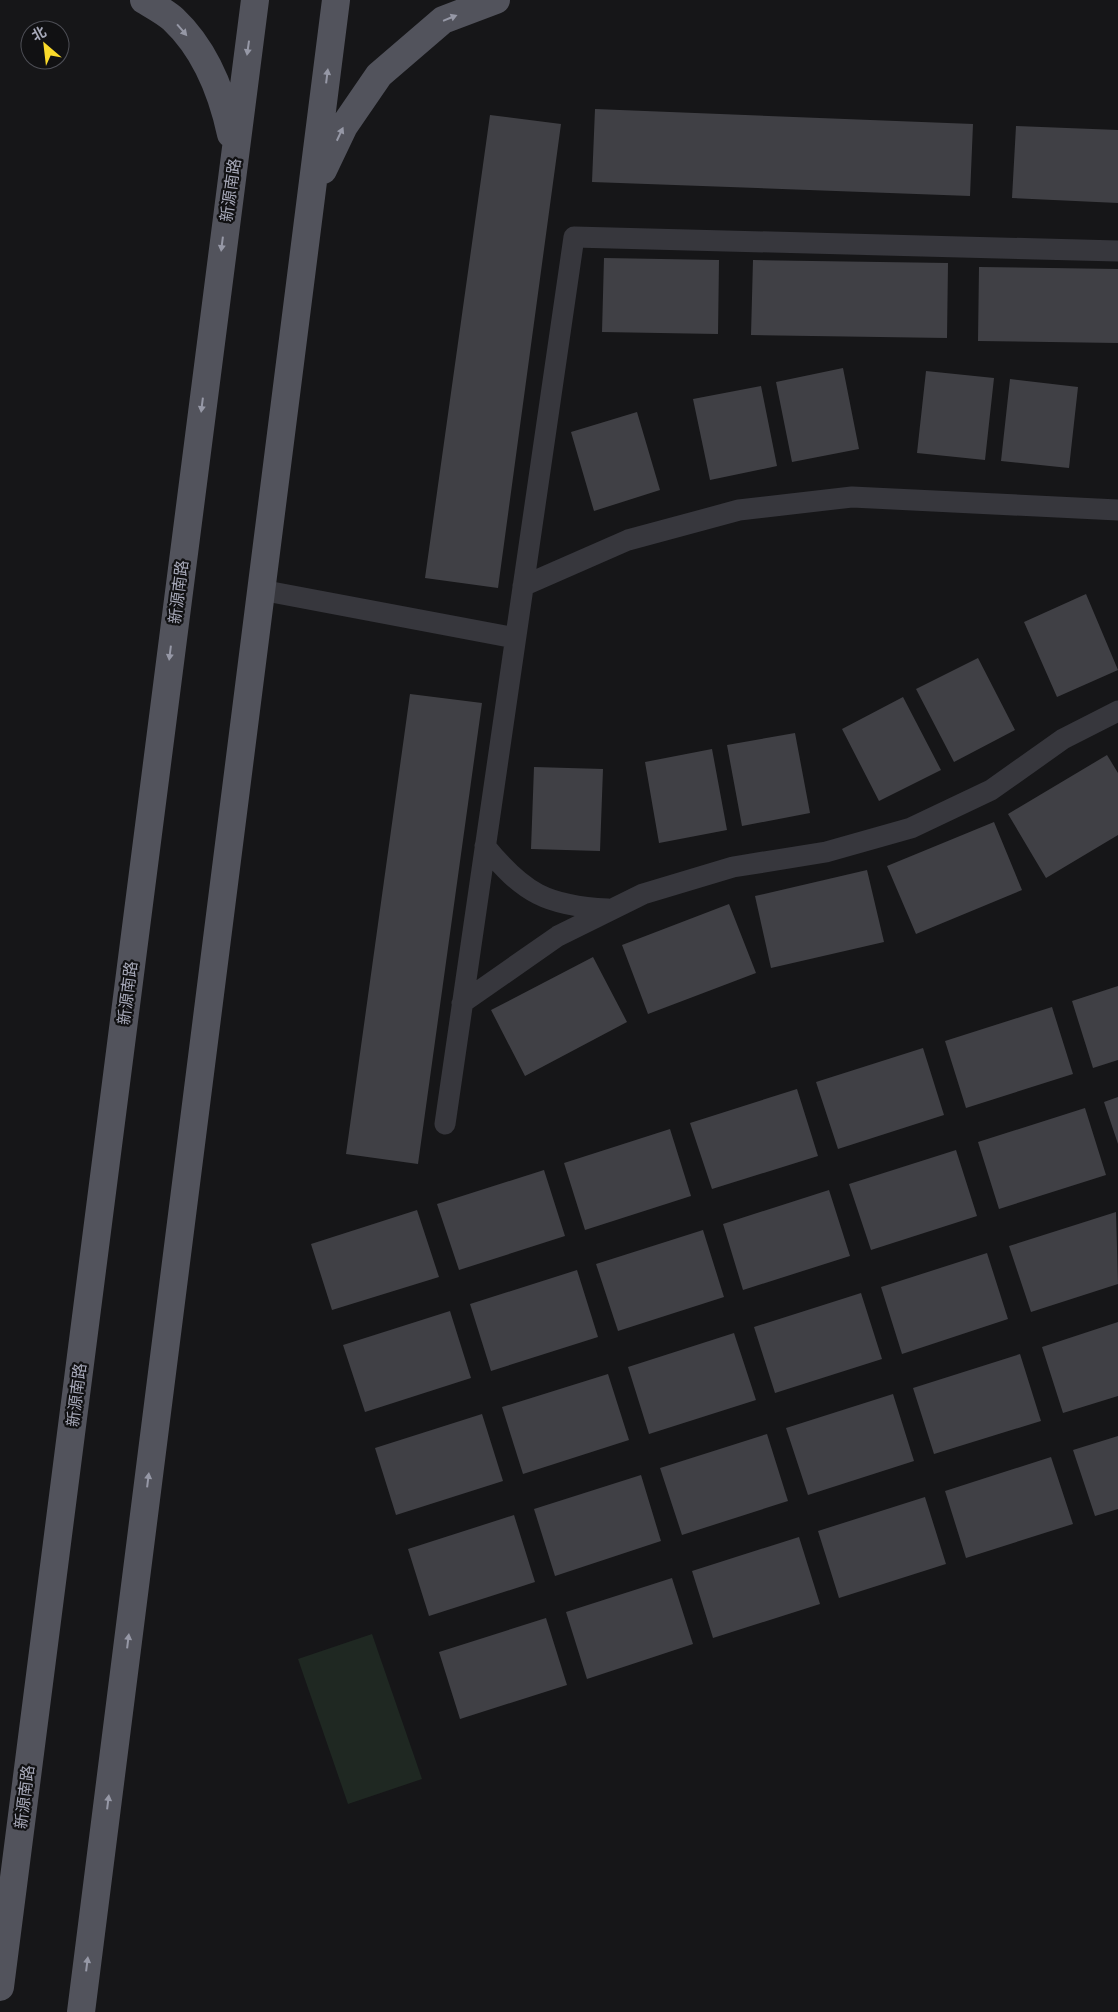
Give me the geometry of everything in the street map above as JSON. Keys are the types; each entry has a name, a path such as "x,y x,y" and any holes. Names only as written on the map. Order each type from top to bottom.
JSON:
{"main road":[{"path":"144,0 173,19 202,52 223,100 234,153"},
{"name":"新源南路","path":"0,1987 254,0"},
{"path":"81,2012 336,0"},
{"path":"312,194 344,126 379,75 443,20 496,0"}],"lane":[{"path":"445,1124 574,237 1118,251"},
{"path":"523,586 628,540 739,510 852,497 1118,510"},
{"path":"261,590 516,638"},
{"path":"462,1002 558,936 643,894 733,867 826,852 911,828 991,790 1063,739 1118,711"},
{"path":"485,846 508,874 539,896 574,908 611,909"}],"shaded area":[{"path":"372,1634 422,1779 348,1804 298,1659"}],"building":[{"path":"595,109 973,124 970,196 592,182"},
{"path":"490,115 561,124 498,588 425,578"},
{"path":"1016,126 1118,130 1118,203 1012,198"},
{"path":"604,258 719,260 718,334 602,332"},
{"path":"753,260 948,263 947,338 751,335"},
{"path":"979,267 1118,269 1118,343 978,341"},
{"path":"843,368 859,449 792,462 776,382"},
{"path":"926,371 994,378 985,460 917,453"},
{"path":"1010,379 1078,387 1069,468 1001,461"},
{"path":"761,386 777,466 710,480 693,399"},
{"path":"637,412 660,490 594,511 571,432"},
{"path":"1086,594 1118,670 1057,697 1024,622"},
{"path":"978,658 1015,730 954,762 916,689"},
{"path":"410,694 482,703 418,1164 346,1154"},
{"path":"903,697 941,770 879,801 842,729"},
{"path":"795,733 810,813 742,826 727,745"},
{"path":"712,749 727,830 659,843 645,762"},
{"path":"1107,755 1118,773 1118,835 1046,878 1008,814"},
{"path":"534,767 603,769 600,851 531,849"},
{"path":"994,822 1022,890 916,934 887,866"},
{"path":"867,870 884,942 771,968 755,896"},
{"path":"729,904 756,973 648,1014 622,945"},
{"path":"593,957 627,1022 525,1076 491,1010"},
{"path":"1118,986 1118,1060 1093,1068 1072,1001"},
{"path":"1052,1007 1073,1074 966,1108 945,1041"},
{"path":"923,1048 944,1115 838,1149 816,1082"},
{"path":"797,1089 818,1156 712,1189 690,1123"},
{"path":"1118,1097 1118,1144 1104,1102"},
{"path":"1085,1108 1106,1175 999,1209 978,1142"},
{"path":"670,1129 691,1196 585,1230 564,1163"},
{"path":"956,1150 977,1216 871,1250 849,1184"},
{"path":"544,1170 565,1236 459,1270 437,1204"},
{"path":"829,1190 850,1256 743,1290 723,1224"},
{"path":"417,1210 439,1277 332,1310 311,1244"},
{"path":"1116,1212 1118,1284 1031,1312 1009,1246"},
{"path":"703,1230 724,1297 618,1331 596,1264"},
{"path":"987,1253 1008,1319 902,1354 881,1287"},
{"path":"577,1270 598,1337 491,1371 470,1304"},
{"path":"861,1293 882,1359 775,1393 754,1327"},
{"path":"450,1311 471,1378 365,1412 343,1345"},
{"path":"1118,1322 1118,1396 1063,1413 1042,1347"},
{"path":"734,1333 756,1400 649,1434 628,1367"},
{"path":"1020,1354 1041,1421 934,1454 913,1388"},
{"path":"608,1374 629,1440 523,1474 502,1407"},
{"path":"893,1394 914,1461 808,1495 786,1428"},
{"path":"482,1414 503,1481 396,1515 375,1448"},
{"path":"767,1434 788,1501 682,1535 660,1468"},
{"path":"1118,1436 1118,1509 1095,1516 1073,1450"},
{"path":"1051,1457 1073,1524 966,1558 945,1491"},
{"path":"641,1475 661,1541 555,1576 534,1509"},
{"path":"925,1497 946,1564 839,1598 818,1531"},
{"path":"514,1515 535,1582 429,1616 408,1549"},
{"path":"799,1537 820,1604 713,1638 692,1571"},
{"path":"672,1578 693,1644 587,1679 566,1612"},
{"path":"546,1618 567,1685 460,1719 439,1652"}]}
